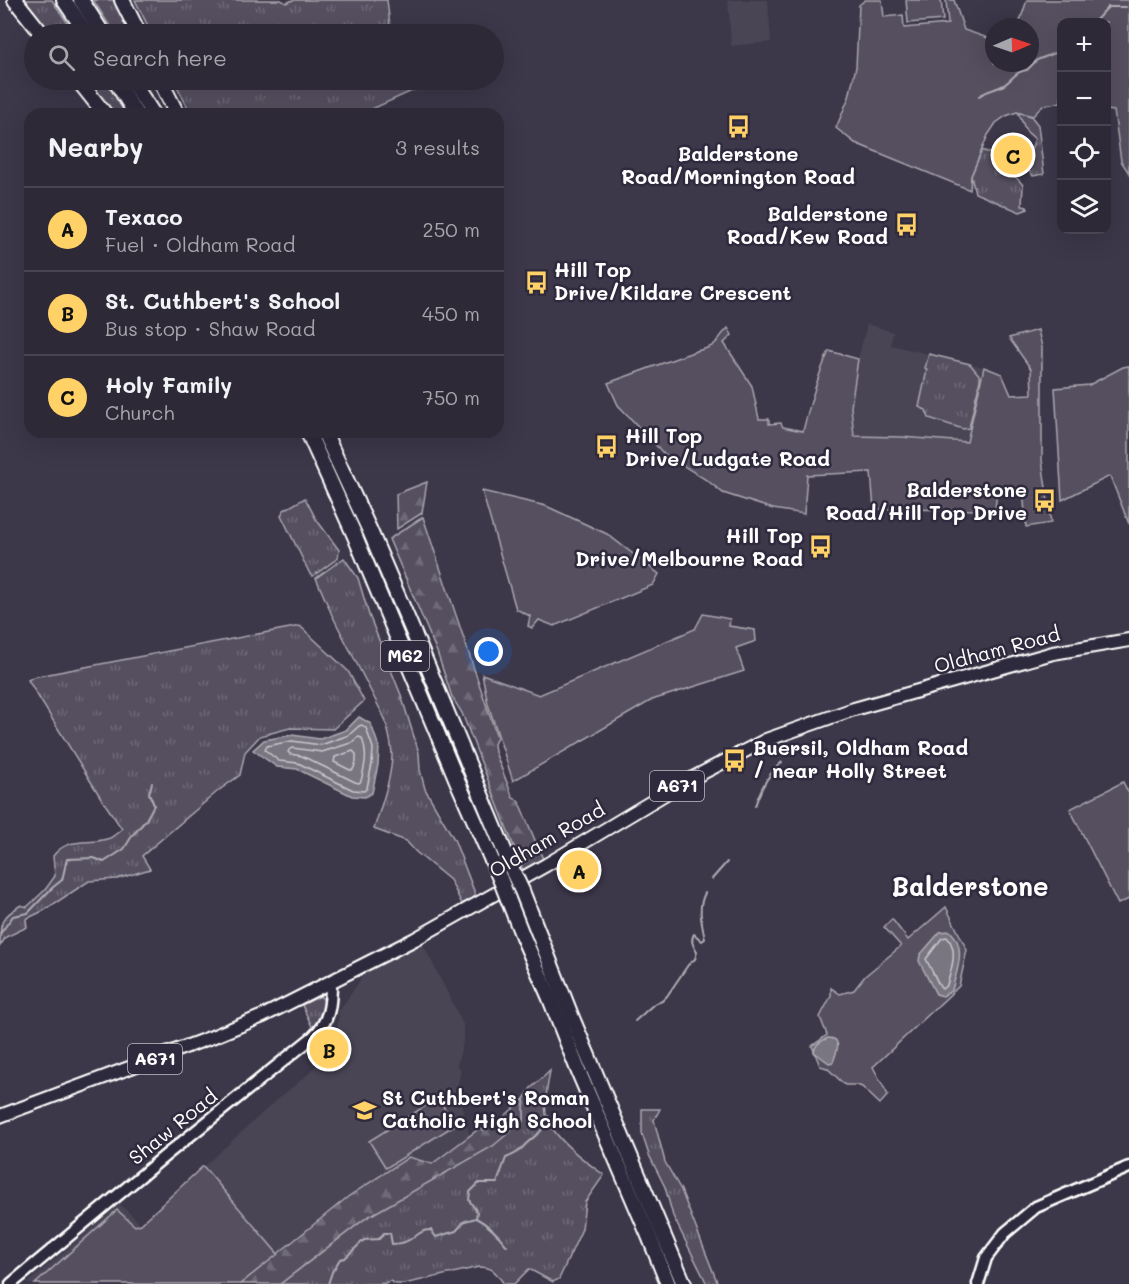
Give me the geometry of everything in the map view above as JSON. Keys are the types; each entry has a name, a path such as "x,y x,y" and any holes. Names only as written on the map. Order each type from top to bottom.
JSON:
{"highway":[{"path":"15,0 34,24"},
{"path":"64,0 80,24"},
{"path":"81,0 97,24"},
{"path":"122,0 133,24"},
{"path":"86,90 100,108"},
{"path":"121,90 132,108"},
{"path":"137,90 149,108"},
{"path":"165,90 174,108"},
{"name":"M62","path":"311,438 354,534 501,881 668,1284"},
{"name":"M62","path":"328,438 423,655 684,1284"}],"main road":[{"name":"Oldham Road","path":"0,1116 263,1016 415,939 546,865 683,783 766,740 854,709 1053,653 1129,640"}],"street":[{"name":"Shaw Road","path":"11,1284 318,1032 328,1015 331,982"},
{"path":"978,1284 986,1258 1005,1233 1036,1207 1129,1167"}],"shaded area":[{"path":"728,0 768,0 771,42 731,46"},
{"path":"867,324 893,332 891,345 984,367 967,442 854,436 851,407 858,359"},
{"name":"St Cuthbert's Roman Catholic High School","path":"423,944 463,1024 463,1042 457,1066 461,1069 458,1085 470,1136 432,1164 409,1157 384,1173 349,1196 240,1284 26,1284 120,1204 141,1224 308,1074 336,1045 339,1011 364,974 411,948"}],"green space":[{"path":"17,0 52,0 68,24 38,24"},
{"path":"93,0 117,0 129,24 109,24"},
{"path":"135,0 281,0 286,3 293,0 387,0 390,24 147,24"},
{"path":"865,0 882,0 884,17 903,15 904,28 948,24 946,0 954,0 964,30 985,37 985,72 1039,72 1039,18 1021,18 1027,0 1129,0 1129,173 1121,161 1114,111 1111,111 1111,18 1057,18 1057,103 1042,106 1033,116 1017,112 996,123 988,135 971,176 970,190 855,143 836,128 849,97 856,67 859,5"},
{"path":"906,0 941,0 943,20 908,23"},
{"path":"92,90 111,90 122,108 105,108"},
{"path":"179,90 414,90 374,108 188,108"},
{"path":"1018,112 1031,116 1038,125 1044,174 1033,176 1025,165 1035,139 1026,131"},
{"path":"982,150 1000,158 1000,167 1015,176 1023,185 1022,206 1028,209 1020,212 975,193 971,176"},
{"path":"728,328 732,335 724,343 752,386 759,419 769,419 769,424 781,423 783,427 803,431 814,390 829,351 858,359 851,407 854,436 967,442 984,367 1002,374 1011,395 1032,394 1031,369 1009,338 1038,330 1042,347 1042,460 1051,523 1026,527 1023,488 997,491 995,510 874,509 871,472 807,475 804,514 773,509 723,493 663,453 618,405 608,383 709,347"},
{"path":"929,354 970,364 980,376 969,428 963,429 929,418 926,410 919,407"},
{"path":"1129,366 1129,524 1110,476 1062,500 1055,388 1089,385"},
{"path":"427,482 422,513 397,529 396,494"},
{"path":"482,491 546,506 607,534 659,574 653,585 554,626 539,620 532,628 528,626 530,616 516,609"},
{"path":"305,498 316,519 339,550 338,558 313,576 281,515 284,510"},
{"path":"423,517 497,737 494,744 495,752 513,798 518,800 543,859 523,870 462,713 452,697 437,652 389,539"},
{"path":"344,558 358,578 369,615 401,695 419,753 420,770 425,789 454,839 476,896 462,904 450,880 406,841 374,829 390,775 392,756 390,737 385,719 332,615 316,578"},
{"path":"703,614 730,619 729,626 755,630 756,641 736,648 744,671 652,700 513,781 488,704 482,674 539,695 695,629"},
{"path":"300,626 348,671 364,701 333,729 290,728 260,736 245,752 240,775 142,856 150,869 117,879 89,881 43,911 26,919 27,927 6,937 0,946 0,931 5,917 21,905 27,907 45,890 55,876 53,856 59,850 73,843 110,838 122,829 28,680 33,677"},
{"path":"1123,782 1129,794 1129,899 1118,904 1070,809"},
{"path":"946,907 967,950 959,986 873,1067 888,1095 880,1104 862,1087 845,1085 827,1068 820,1066 812,1046 827,1035 820,1017 831,996 831,988 840,994 854,990 865,976 901,946 884,927 892,919 908,940"},
{"path":"320,996 325,1001 326,1007 313,1029 302,1005"},
{"path":"550,1071 546,1092 546,1114 549,1122 561,1140 604,1175 585,1202 582,1229 559,1279 553,1282 529,1269 514,1284 504,1284 491,1269 479,1267 404,1284 390,1281 382,1284 280,1284 366,1218 524,1120 524,1099 531,1088"},
{"path":"438,1098 455,1125 386,1168 369,1141"},
{"path":"524,1099 524,1120 493,1146 366,1218 280,1284 240,1284 349,1196 409,1157 432,1164 480,1128 483,1130 500,1120"},
{"path":"642,1109 660,1109 654,1120 665,1162 681,1190 718,1284 707,1284 673,1216 665,1187 649,1155 642,1134"},
{"path":"203,1166 278,1254 240,1284 35,1284 117,1210 135,1226 141,1224"}],"water":[{"path":"359,717 371,724 379,747 372,793 365,797 352,796 297,769 277,767 253,750 264,740 292,735 320,739 346,730"},
{"path":"950,931 958,944 959,959 952,990 943,996 936,994 919,961 920,955 940,932"},
{"path":"828,1038 836,1040 838,1047 833,1062 829,1063 814,1052 817,1045"}],"waterway":[{"path":"1098,18 1108,7 1126,7"},
{"path":"979,96 1002,86 1019,72 1027,70 1037,60 1057,51"},
{"path":"755,806 766,782 782,762"},
{"path":"0,934 13,916 28,913 62,880 67,859 94,858 104,862 124,849 146,820 154,805 149,793 152,783"},
{"path":"712,879 727,862"},
{"path":"635,1021 667,996 688,965 695,959 697,952 693,945 693,936 694,934 702,941 705,939 701,910 705,893"},
{"path":"328,1284 340,1259 345,1258 364,1240 379,1239 384,1233 390,1233 392,1244 397,1244 408,1241 423,1231 431,1230 436,1237 456,1231 465,1221 476,1218 477,1212 469,1200 470,1192 479,1183 497,1183 506,1158 518,1152 540,1132 548,1116"},
{"path":"476,1218 493,1230 507,1246"}],"place":[{"name":"Balderstone Road/Mornington Road","path":"738,126"},
{"name":"Holy Family","path":"1013,155"},
{"name":"Balderstone Road/Kew Road","path":"906,225"},
{"name":"Hill Top Drive/Kildare Crescent","path":"536,282"},
{"name":"Hill Top Drive/Ludgate Road","path":"607,447"},
{"name":"Balderstone Road/Hill Top Drive","path":"1045,501"},
{"name":"Hill Top Drive/Melbourne Road","path":"821,547"},
{"name":"Buersil, Oldham Road / near Holly Street","path":"735,760"},
{"name":"Texaco","path":"579,870"},
{"name":"St. Cuthbert's School","path":"329,1049"},
{"name":"St Cuthbert's Roman Catholic High School","path":"364,1110"}],"district":[{"name":"Balderstone","path":"970,887"}]}
